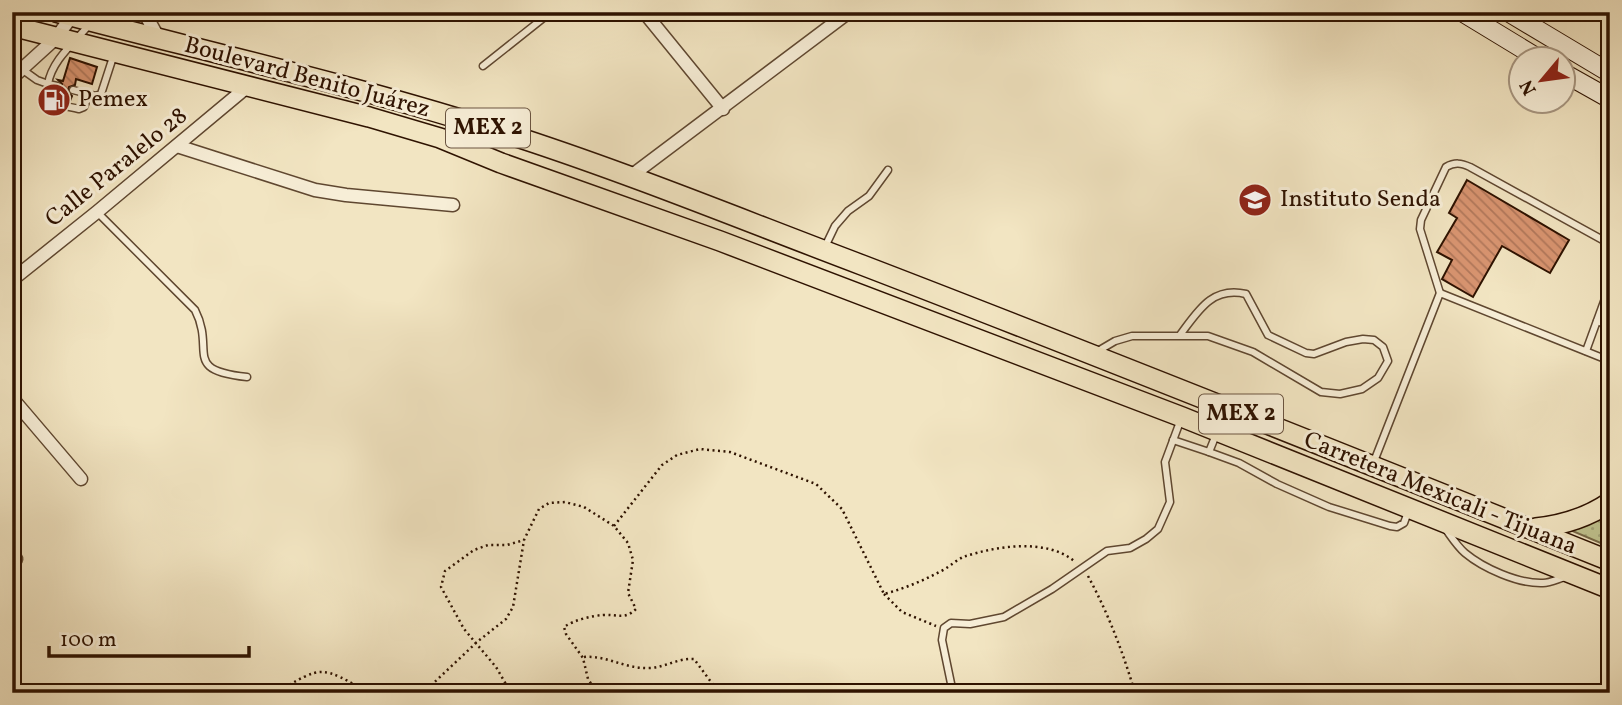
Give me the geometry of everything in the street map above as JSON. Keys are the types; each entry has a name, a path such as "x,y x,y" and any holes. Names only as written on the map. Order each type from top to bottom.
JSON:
{"main road":[{"path":"1462,12 1518,46"},
{"path":"1508,12 1610,73"},
{"name":"Boulevard Benito Juárez","path":"64,14 389,98 516,137 631,176 872,269"},
{"name":"Boulevard Benito Juárez","path":"12,26 440,138 861,295"},
{"path":"1576,79 1610,99"},
{"path":"323,106 359,103 430,121 438,113"},
{"name":"Carretera Mexicali - Tijuana","path":"872,269 1094,354 1610,561"},
{"name":"Carretera Mexicali - Tijuana","path":"861,295 1182,417 1610,589"},
{"path":"1532,529 1562,526 1610,502"},
{"path":"1579,577 1610,575"}],"street":[{"path":"144,12 159,39"},
{"path":"338,12 343,12"},
{"path":"644,12 723,108"},
{"path":"631,176 849,12"},
{"path":"18,74 65,40 64,14"},
{"name":"Calle Paralelo 28","path":"12,280 247,87"},
{"path":"177,146 315,190 453,205"},
{"path":"12,398 80,479"}],"lane":[{"path":"483,66 551,12"},
{"path":"89,94 84,107 79,109 53,103 48,84 65,40 93,21"},
{"path":"73,90 96,96 103,90 114,52"},
{"path":"18,74 57,86"},
{"path":"1373,466 1440,293 1420,229 1421,220 1446,167 1454,163 1470,167 1610,244"},
{"path":"823,251 835,226 848,211 869,195 888,170"},
{"path":"97,212 195,310 201,322 205,362 213,370 224,374 247,377"},
{"path":"1586,351 1610,285"},
{"path":"1094,354 1115,341 1132,335 1208,336 1253,352 1321,392 1340,394 1362,389 1378,378 1388,362 1383,347 1374,340 1346,342 1314,354 1306,353 1268,335 1247,294 1231,290 1213,297 1196,313 1180,335"},
{"path":"1440,293 1610,361"},
{"path":"1597,321 1610,326"},
{"path":"1209,452 1227,408"},
{"path":"953,693 942,640 944,628 951,623 970,624 1004,617 1107,551 1130,548 1158,528 1170,502 1165,462 1182,417"},
{"path":"1173,440 1239,463 1277,484 1329,507 1390,526 1397,527 1404,523 1410,508"}],"path":[{"path":"614,526 662,465 677,455 700,449 730,452 816,484 842,509 884,594 902,612 927,624 944,628"},
{"path":"423,693 477,642 506,619 513,607 524,540 539,509 549,503 565,502 584,507 614,526 628,543 633,560 628,593 636,609 623,617 601,615 570,623 565,628 566,634 583,657 588,679 594,688 602,693"},
{"path":"511,693 496,667 464,629 441,587 445,571 474,550 488,545 507,545 524,540"},
{"path":"884,594 906,588 961,558 1001,547 1031,547 1063,552 1084,568 1124,656 1135,693"},
{"path":"583,657 596,656 629,668 666,666 684,658 694,659 714,686 716,693"},
{"path":"275,693 311,673 324,670 370,693"}],"green space":[{"path":"1610,510 1610,547 1570,530"}],"building":[{"path":"70,58 97,67 92,84 76,79 75,85 69,87 68,92 72,96 70,101 59,98 55,91 62,88 58,80 63,81"},
{"path":"1467,180 1569,240 1550,273 1502,246 1473,297 1442,279 1452,260 1437,252 1457,218 1449,213"}],"place":[{"name":"Pemex","path":"54,100"},
{"name":"Instituto Senda","path":"1255,200"}]}
